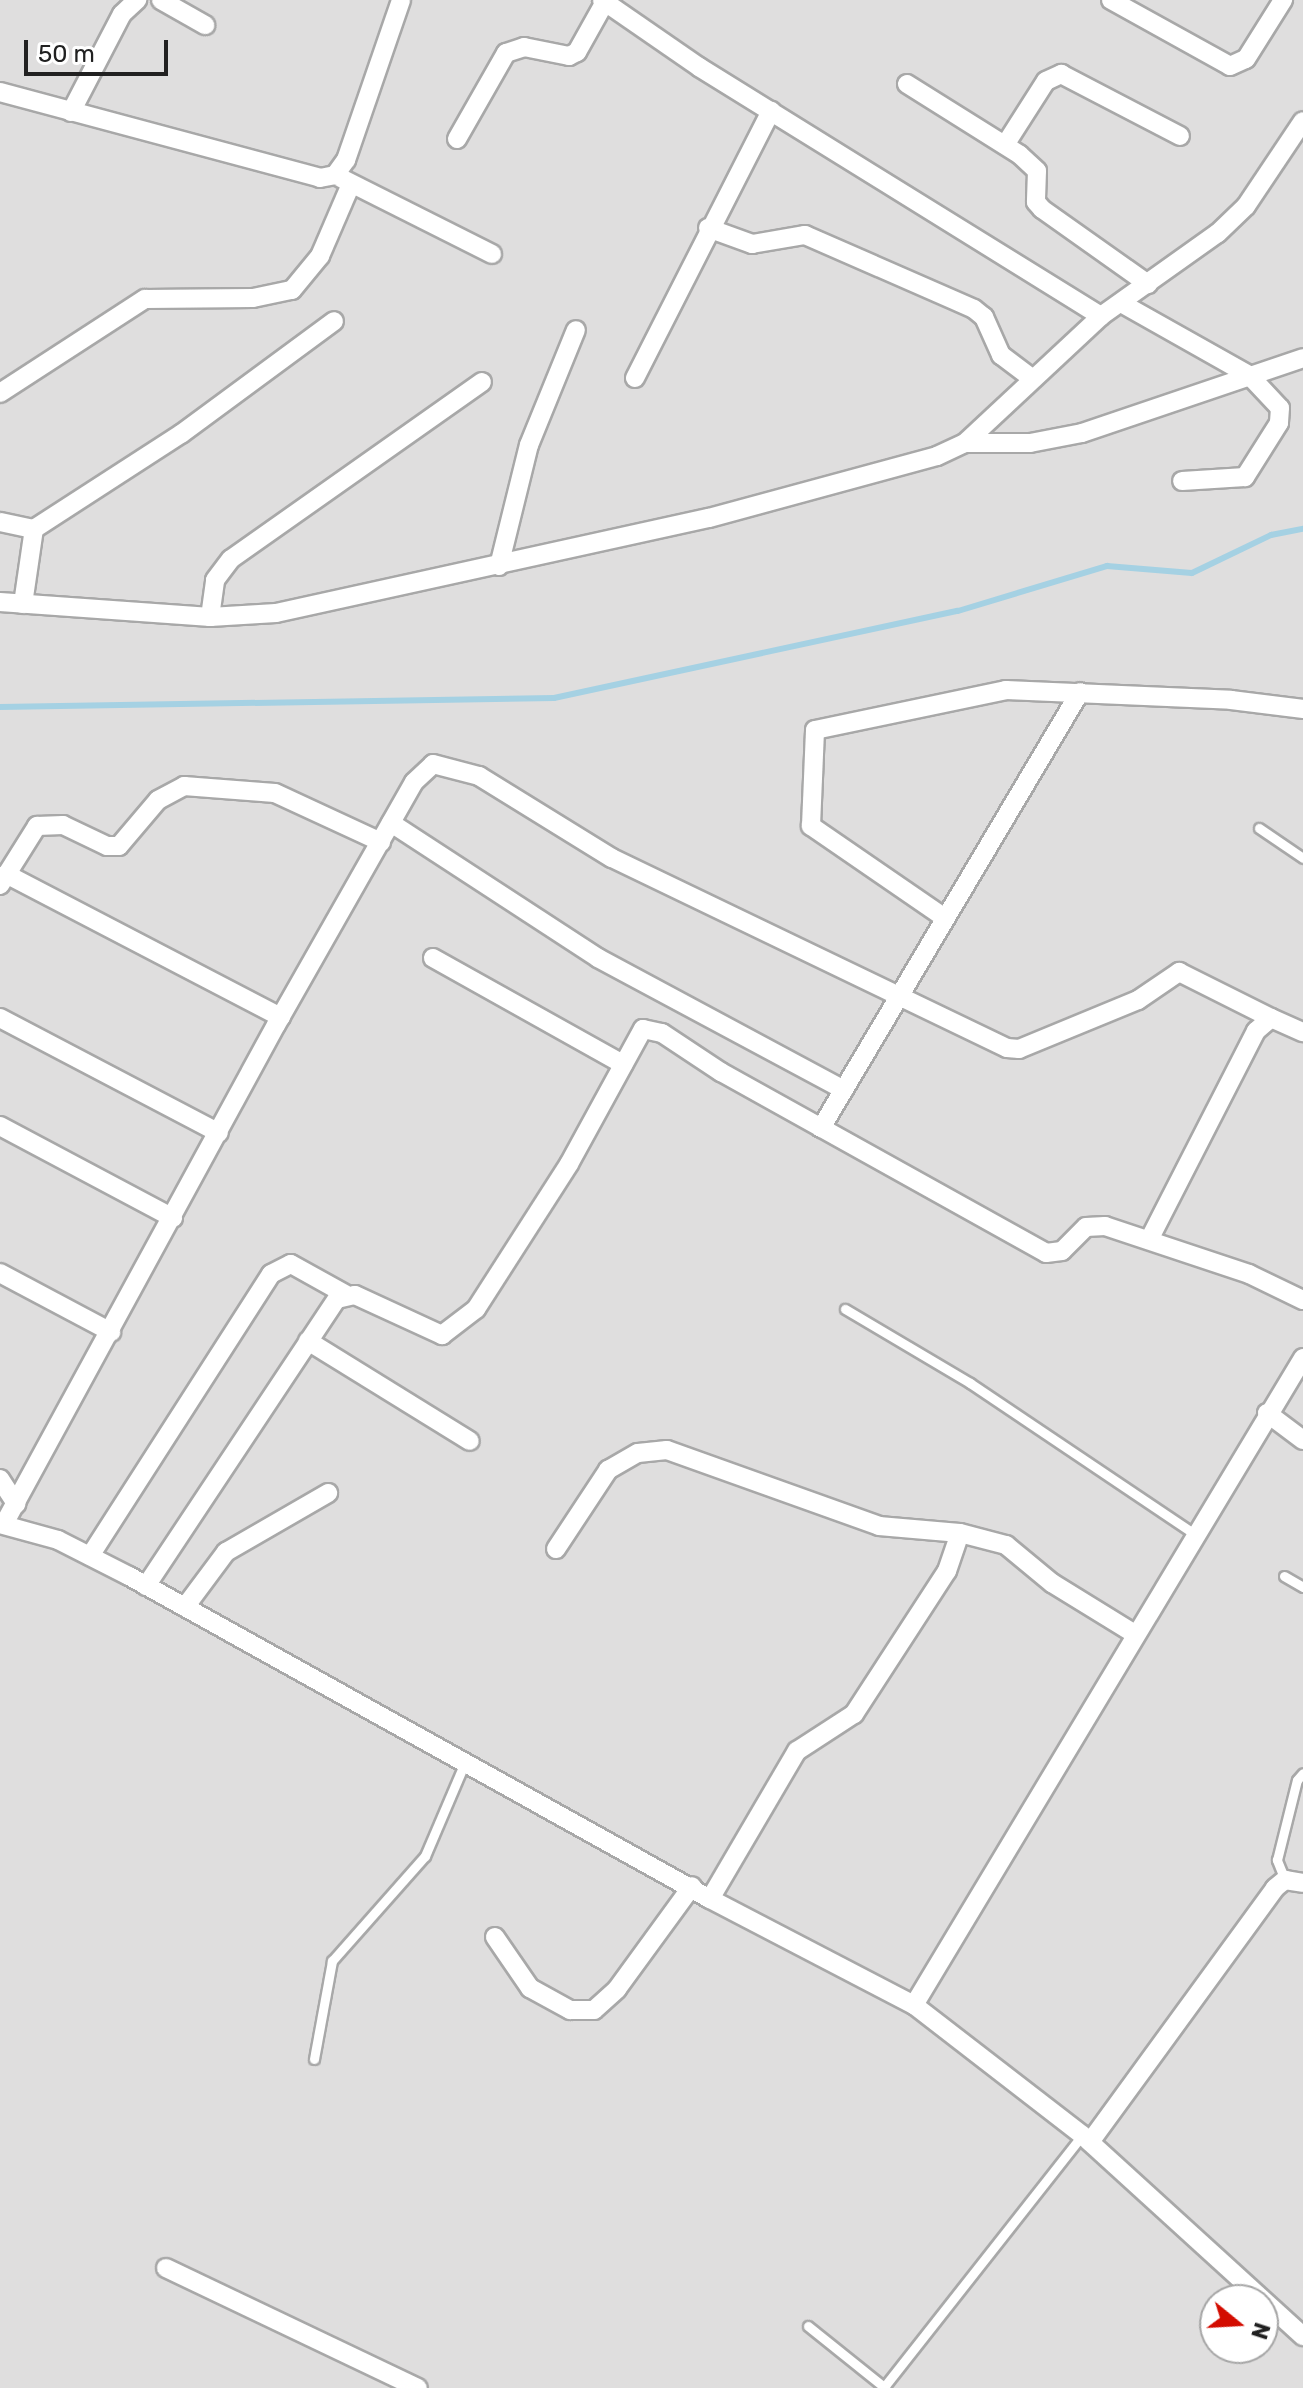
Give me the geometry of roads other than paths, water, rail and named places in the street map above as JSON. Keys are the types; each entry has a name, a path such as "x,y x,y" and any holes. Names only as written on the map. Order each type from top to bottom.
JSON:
{"street":[{"path":"71,112 122,14 137,0"},
{"path":"161,0 205,25"},
{"path":"0,393 145,299 253,298 292,290 310,273 401,0"},
{"path":"1111,0 1230,66 1246,59 1283,0"},
{"path":"457,139 506,53 524,47 569,56 577,52 604,1 771,111 1101,316"},
{"path":"1005,145 1046,81 1061,74 1180,136"},
{"path":"907,84 1005,145 1037,171 1036,202 1042,209 1148,284"},
{"path":"0,92 320,178 343,180 492,254"},
{"path":"635,378 708,228 771,111"},
{"path":"965,443 1101,316 1148,284 1246,206 1303,121"},
{"path":"708,228 752,244 805,235 974,309 984,317 1001,355 1032,378"},
{"path":"1121,303 1249,375 1273,396 1281,415 1253,470 1235,480 1182,481"},
{"path":"0,522 34,529 181,434 334,321"},
{"path":"499,566 521,467 576,330"},
{"path":"0,602 210,617 276,613 499,566 872,475 965,443 1030,443 1082,433 1303,358"},
{"path":"210,617 215,580 231,559 482,382"},
{"path":"23,604 34,529"},
{"path":"945,918 811,826 815,730 969,695 1080,692 1303,709"},
{"path":"821,1128 1080,692"},
{"path":"1303,1032 1179,972 1138,1000 1019,1049 1007,1048 902,993 612,858 458,767 433,764 423,769 391,823 281,1017 16,1504 2,1524 90,1556 692,1886 710,1899 914,2005 1086,2138 1303,2336"},
{"path":"281,1017 3,880 37,826 63,825 119,846 158,800 184,786 275,793 381,842"},
{"path":"391,823 598,958 844,1090"},
{"path":"433,958 623,1064"},
{"path":"0,1018 219,1133"},
{"path":"1149,1240 1256,1031 1271,1018"},
{"path":"90,1556 271,1274 291,1264 345,1294 442,1335 463,1322 569,1164 637,1036 652,1029 821,1128 1046,1253 1062,1251 1094,1225 1249,1274 1303,1300"},
{"path":"0,1126 173,1218"},
{"path":"0,1273 111,1332"},
{"path":"146,1586 308,1341 345,1294"},
{"path":"308,1341 470,1441"},
{"path":"914,2005 1267,1413 1303,1358"},
{"path":"1267,1413 1303,1440"},
{"path":"556,1549 596,1482 620,1462 649,1449 689,1455 879,1526 960,1533 1006,1545 1052,1583 1135,1634"},
{"path":"0,1479 16,1504"},
{"path":"185,1607 226,1552 328,1493"},
{"path":"710,1899 797,1751 854,1714 947,1571 960,1533"},
{"path":"1086,2138 1252,1918 1294,1882"},
{"path":"495,1937 519,1976 544,1998 570,2010 594,2010 617,1989 692,1886"},
{"path":"166,2268 418,2388"}],"lane":[{"path":"1259,828 1303,858"},
{"path":"845,1309 970,1383 1195,1534"},
{"path":"1284,1576 1303,1587"},
{"path":"314,2059 332,1961 425,1856 465,1762"},
{"path":"1294,1882 1277,1860 1303,1773"},
{"path":"808,2326 885,2388 1086,2138"}],"waterway":[{"path":"0,707 554,698 958,611 1107,566 1192,573 1271,535 1303,529"}]}
